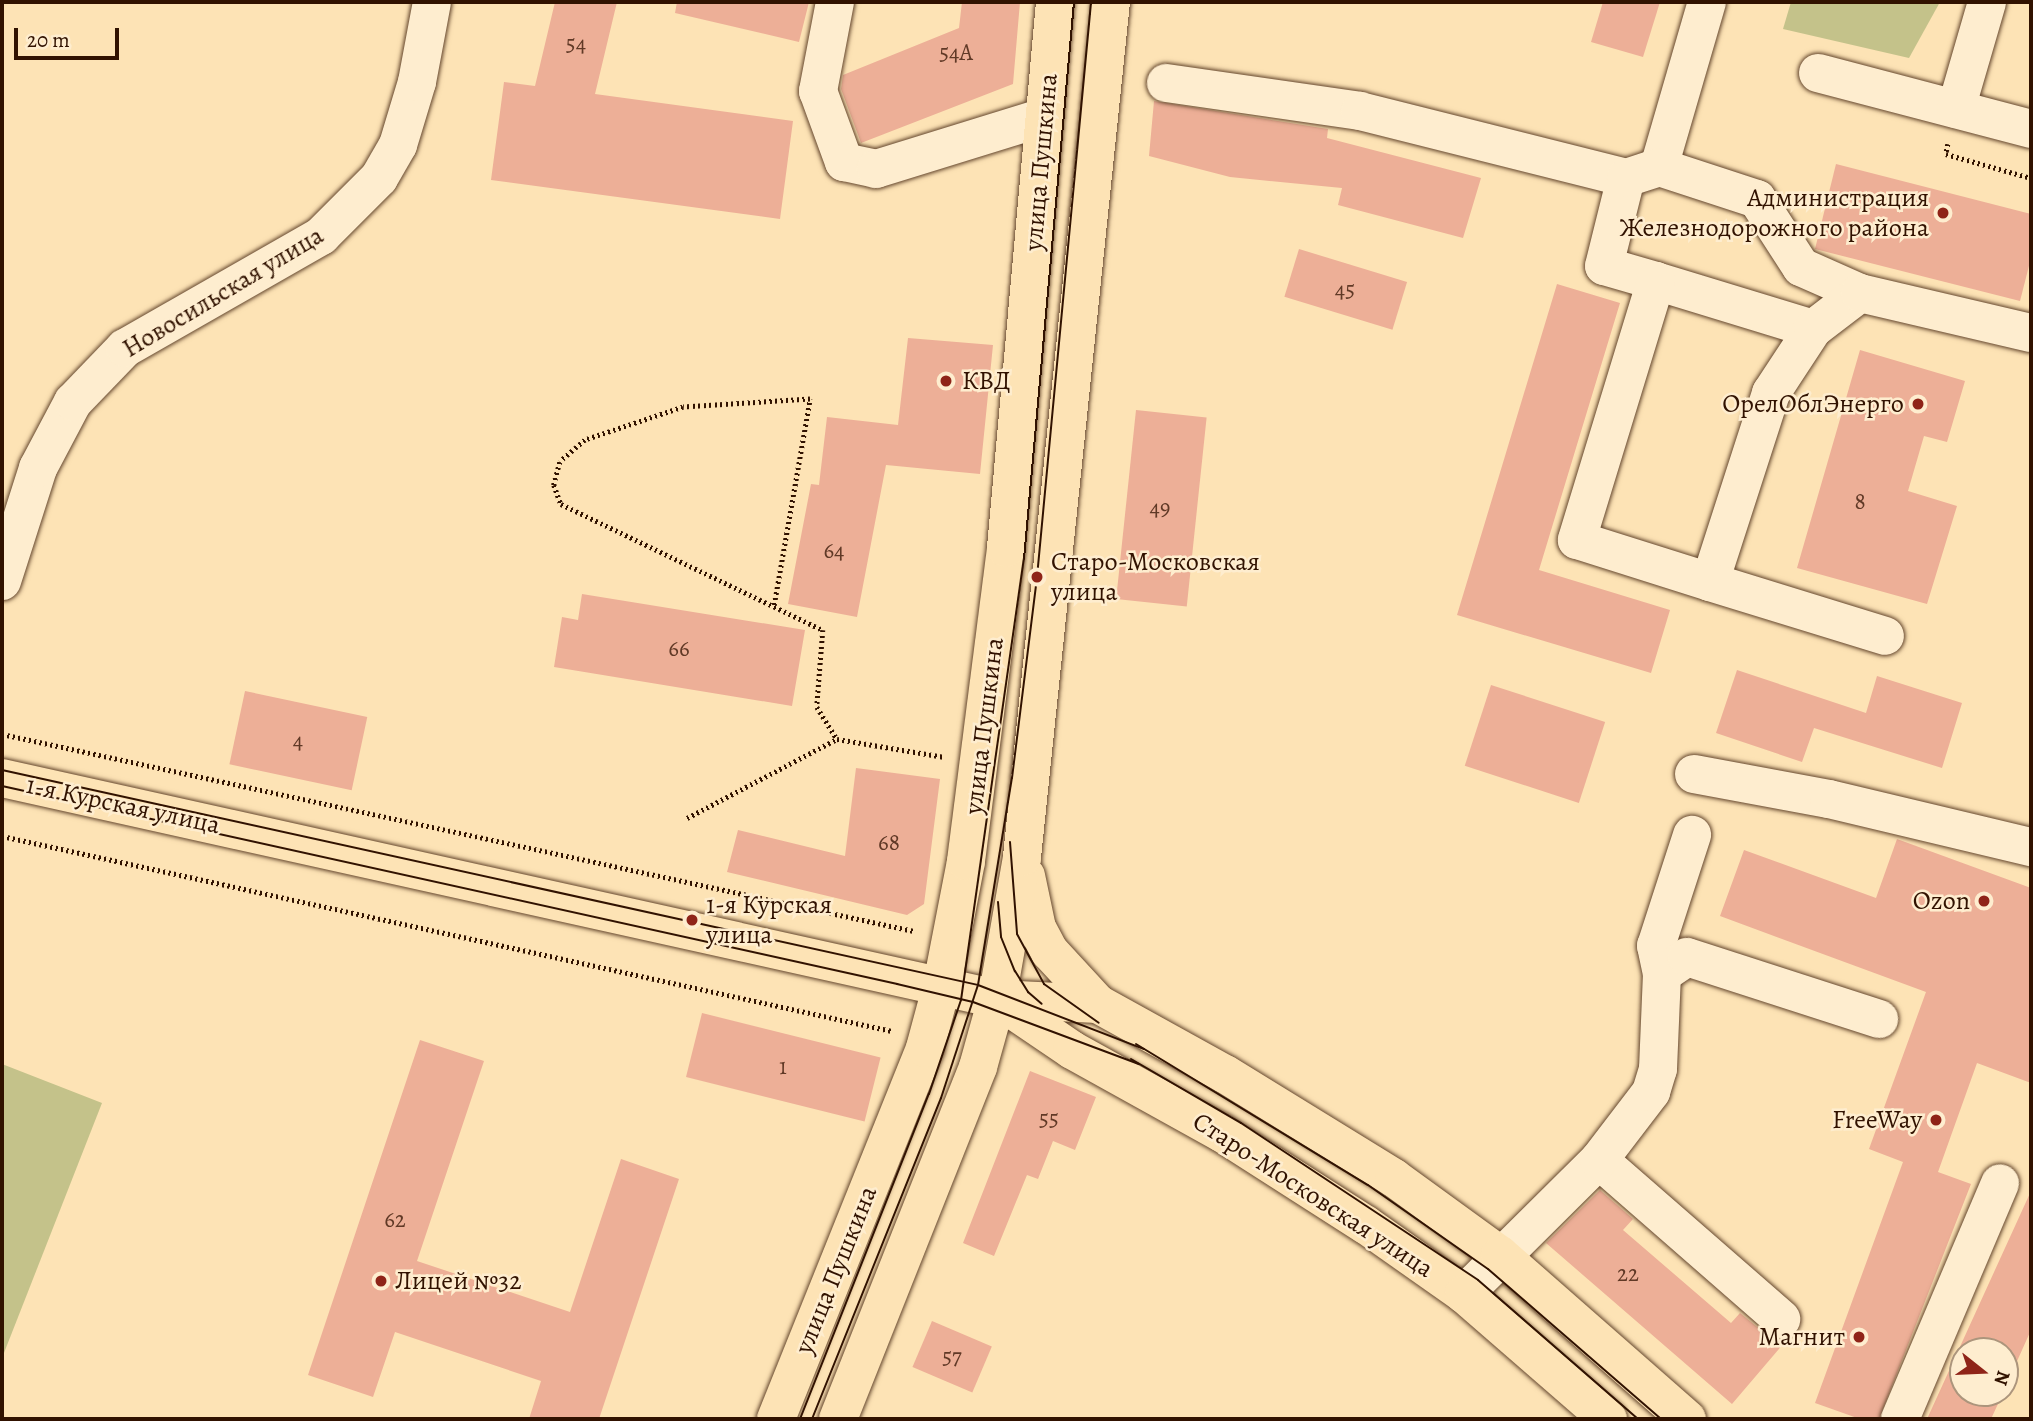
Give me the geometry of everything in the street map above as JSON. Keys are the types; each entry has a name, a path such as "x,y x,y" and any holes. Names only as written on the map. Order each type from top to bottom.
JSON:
{"main road":[{"name":"улица Пушкина","path":"776,1419 925,1048 943,985 966,862 1006,548 1055,2"},
{"name":"улица Пушкина","path":"838,1419 978,1067 997,999 1022,857 1111,2"},
{"name":"1-я Курская улица","path":"2,778 997,999"},
{"path":"1022,857 1037,928 1049,952 1098,1004 1339,1143 1500,1255 1687,1419"},
{"path":"997,999 1098,1004"},
{"name":"Старо-Московская улица","path":"997,999 1072,1050 1233,1140 1366,1224 1464,1294 1608,1419"}],"street":[{"name":"Новосильская улица","path":"2,580 38,468 73,402 125,348 321,236 355,206 398,145 417,82 432,2"},
{"path":"835,2 818,91 844,162 876,169 1045,117"},
{"path":"1707,2 1643,172 1604,266 1813,329"},
{"path":"1956,109 1987,2"},
{"path":"1818,73 2031,129"},
{"path":"1166,83 1360,111 1757,199 1801,267 1860,293 2031,333"},
{"path":"1656,281 1577,540 1885,636"},
{"path":"1710,582 1771,393 1813,329 1860,293"},
{"path":"1695,774 1829,799 2031,847"},
{"path":"1464,1294 1500,1255 1599,1160 1651,1093 1658,1069 1662,974 1656,946 1692,835"},
{"path":"1662,974 1688,957 1879,1019"},
{"path":"1599,1160 1781,1319"},
{"path":"1900,1419 2000,1183"}],"path":[{"path":"774,605 810,400 683,407 585,440 560,462 554,485 561,504 823,630 817,707 837,739"},
{"path":"2,734 914,931"},
{"path":"687,818 837,739 951,758"},
{"path":"2,836 889,1029"}],"shaded area":[{"path":"1791,2 1940,2 1909,58 1783,29"},
{"path":"2,1064 102,1103 2,1358"}],"building":[{"path":"555,2 617,2 595,94 793,121 780,219 491,180 504,82 535,86"},
{"path":"677,2 809,2 799,42 675,13"},
{"path":"962,2 1020,2 1013,84 861,143 841,89 843,75 959,28"},
{"path":"1603,2 1660,2 1643,57 1591,42"},
{"path":"1154,101 1328,129 1327,138 1481,178 1463,238 1338,205 1342,188 1230,177 1149,156"},
{"path":"1836,164 2031,214 2031,258 2020,301 1815,249"},
{"path":"1299,249 1407,282 1392,330 1284,297"},
{"path":"1557,284 1620,303 1539,570 1670,610 1651,673 1457,615"},
{"path":"908,338 993,345 980,474 886,465 857,617 788,604 811,484 819,485 827,417 898,425"},
{"path":"1860,350 1965,381 1947,442 1924,436 1908,491 1957,506 1927,604 1797,568"},
{"path":"1136,410 1207,417 1187,606 1116,599"},
{"path":"582,594 805,630 792,706 554,667 562,617 578,620"},
{"path":"1737,670 1866,713 1877,676 1962,703 1942,768 1814,728 1802,762 1716,733"},
{"path":"1491,685 1605,722 1579,803 1465,766"},
{"path":"245,691 367,717 352,790 229,764"},
{"path":"856,768 940,779 924,904 907,915 727,872 738,830 845,856"},
{"path":"1897,839 2031,888 2031,1083 1977,1063 1938,1172 1971,1184 1879,1419 1860,1419 1815,1403 1903,1162 1869,1149 1926,992 1720,916 1744,850 1876,898"},
{"path":"702,1013 881,1058 865,1122 686,1077"},
{"path":"420,1040 484,1061 417,1261 570,1312 621,1159 679,1179 599,1419 529,1419 541,1381 395,1332 373,1397 308,1375"},
{"path":"1030,1071 1096,1097 1075,1150 1053,1141 1038,1179 1027,1175 994,1256 963,1243"},
{"path":"1600,1190 1633,1219 1623,1230 1731,1323 1740,1313 1767,1335 1784,1343 1732,1404 1546,1243"},
{"path":"2031,1191 2031,1330 2019,1357 2019,1337 1964,1337"},
{"path":"932,1321 992,1346 972,1392 912,1367"},
{"path":"1949,1371 1949,1407 1997,1407 1991,1419 1927,1419"}],"tram line":[{"path":"800,1419 929,1094 961,1000 1024,559 1074,2"},
{"path":"812,1419 941,1098 978,985 1012,778 1037,577 1091,2"},
{"path":"2,770 978,985 1144,1049"},
{"path":"2,786 973,1002 1139,1064"},
{"path":"1010,842 1017,934 1044,984 1099,1023"},
{"path":"998,902 1001,937 1015,971 1028,992 1042,1004"},
{"path":"1136,1044 1368,1185 1488,1269 1661,1419"},
{"path":"1131,1059 1241,1123 1478,1280 1638,1419"}],"place":[{"name":"Администрация Железнодорожного района","path":"1943,213"},
{"name":"КВД","path":"946,381"},
{"name":"ОрелОблЭнерго","path":"1918,404"},
{"name":"Старо-Московская улица","path":"1037,577"},
{"name":"Ozon","path":"1984,901"},
{"name":"1-я Курская улица","path":"692,920"},
{"name":"FreeWay","path":"1936,1120"},
{"name":"Лицей №32","path":"381,1281"},
{"name":"Магнит","path":"1859,1337"}]}
